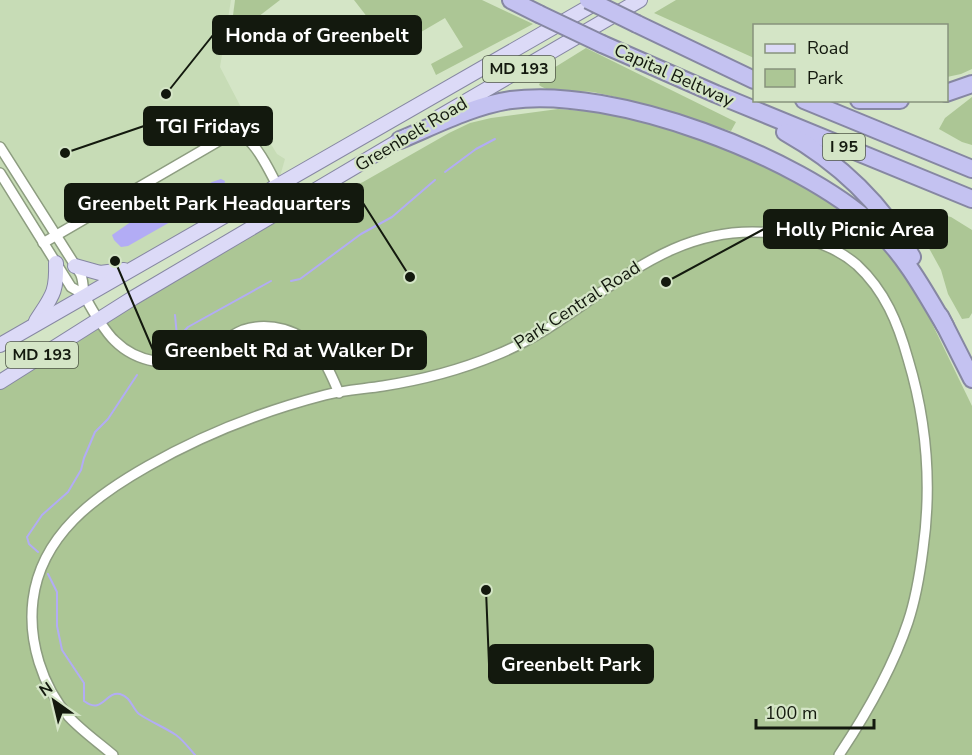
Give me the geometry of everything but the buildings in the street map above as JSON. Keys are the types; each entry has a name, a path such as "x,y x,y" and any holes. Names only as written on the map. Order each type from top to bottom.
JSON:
{"highway":[{"name":"Capital Beltway","path":"511,0 602,44 716,94 972,199"},
{"name":"Capital Beltway","path":"588,0 753,80"},
{"path":"674,42 753,71"},
{"path":"948,92 972,84"},
{"path":"716,94 802,142 855,182 900,235 972,379"},
{"path":"400,140 490,104 537,99 565,99 600,104 646,114 695,129 749,150 786,168 857,211 904,259 945,326"},
{"name":"I 95","path":"809,102 972,169"}],"main road":[{"name":"Greenbelt Road","path":"0,345 601,0"},
{"name":"Greenbelt Road","path":"0,382 99,319 287,206 542,55 640,0"},
{"path":"33,325 52,297 57,284 56,263"},
{"path":"75,266 100,273 129,270"}],"street":[{"path":"43,243 222,139 231,136 242,137 250,141 287,206"},
{"path":"1,150 83,279 84,295"},
{"path":"0,172 71,287 84,295 112,338 125,349 140,357 161,362 177,362 195,358 246,330 267,327 286,330 305,340 316,350 325,363 339,393"},
{"name":"Park Central Road","path":"114,755 69,716 50,689 41,668 36,645 32,613 33,601 45,558 83,509 117,484 187,444 222,428 285,407 339,393 433,376 496,355 526,341 648,260 692,242 714,236 749,232 805,238 833,249 855,263 888,303 900,328 917,387 927,447 929,484 928,513 919,578 909,620 884,681 839,755"}],"shaded area":[{"path":"0,0 231,0 220,67 244,113 264,133 277,154 285,159 277,187 0,345"},
{"path":"221,179 225,181 224,186 216,196 128,246 121,247 114,240 112,235 148,210 161,210 169,207"}],"green space":[{"path":"235,0 280,0 241,30 231,31"},
{"path":"354,0 482,0 533,24 436,75 431,64 463,47 445,18 392,49"},
{"path":"676,0 972,0 972,69 948,77 948,24 753,24 753,58 654,13"},
{"path":"586,48 736,122 731,131 611,96 586,91 551,90 539,85 544,74"},
{"path":"972,97 972,145 939,129 945,118"},
{"path":"558,109 596,112 652,122 693,135 780,172 827,199 875,234 911,280 972,406 972,755 0,755 0,386 50,354 260,231 305,207 363,182 449,133 470,123 491,118"},
{"path":"923,210 951,217 972,230 972,313 969,318 962,319 948,294 941,270 914,221 916,214"}],"waterway":[{"path":"445,172 476,149 495,139"},
{"path":"291,281 300,279 361,234 392,217 435,180"},
{"path":"167,349 188,327 271,281"},
{"path":"175,315 177,336"},
{"path":"38,552 29,544 27,537 42,515 68,492 81,470 95,432 108,419 137,375"},
{"path":"48,574 57,592 57,626 62,650 84,683 84,701 90,705 96,705 115,694 124,695 139,714 176,735 195,755"}],"place":[{"name":"Honda of Greenbelt","path":"166,94"},
{"name":"TGI Fridays","path":"65,153"},
{"name":"Greenbelt Rd at Walker Dr","path":"115,261"},
{"name":"Greenbelt Park Headquarters","path":"410,277"},
{"name":"Holly Picnic Area","path":"666,282"},
{"name":"Greenbelt Park","path":"486,590"}]}
